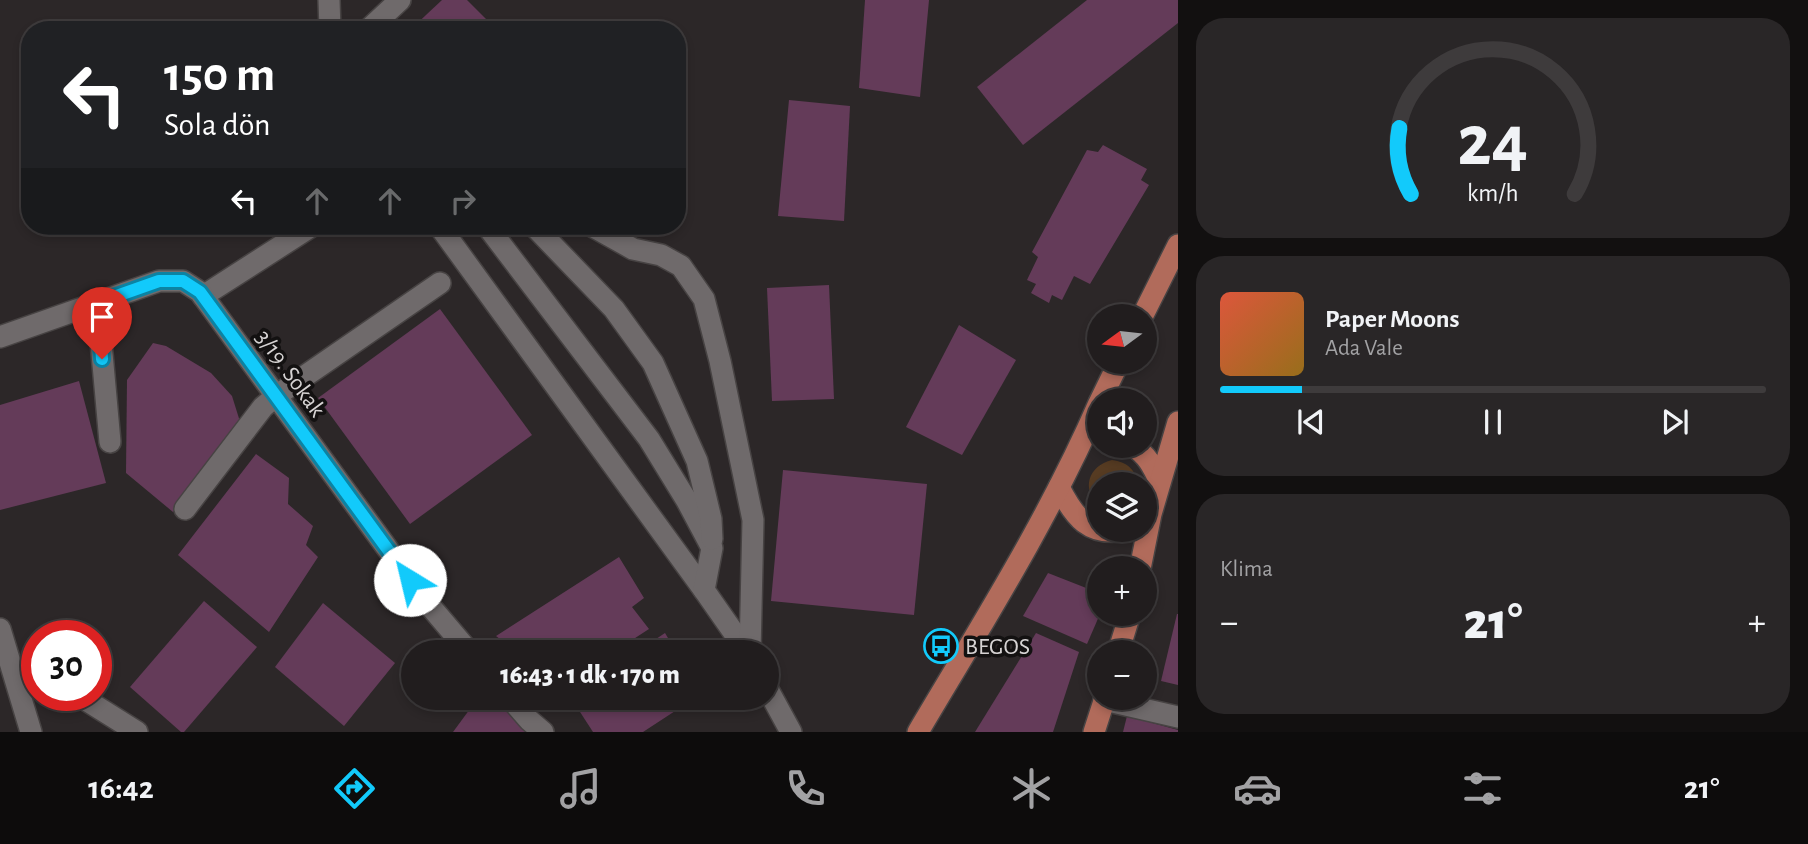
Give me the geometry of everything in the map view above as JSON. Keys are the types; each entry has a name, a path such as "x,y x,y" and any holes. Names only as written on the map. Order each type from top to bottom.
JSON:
{"main road":[{"path":"1148,304 1178,244"},
{"path":"1157,491 1174,451 1178,422"},
{"path":"918,732 1017,566 1069,466 1087,447"},
{"path":"1148,458 1160,482"},
{"path":"1059,487 1068,504 1087,525"},
{"path":"1094,732 1101,710"}],"street":[{"path":"329,0 330,21"},
{"path":"378,21 400,0"},
{"path":"203,296 298,235"},
{"path":"446,235 740,640"},
{"path":"494,235 649,439 712,548"},
{"path":"543,235 614,309 653,363 697,461 711,519 712,548 704,590"},
{"path":"608,235 633,249 661,255 681,266 705,299 753,520 749,640"},
{"name":"3/19. Sokak","path":"0,337 159,281 183,281 200,292 425,600 459,640"},
{"path":"184,509 263,407 440,283"},
{"path":"94,304 100,331 110,442"},
{"path":"0,629 7,682 31,732"},
{"path":"520,710 543,732"},
{"path":"779,710 791,732"},
{"path":"1150,710 1178,717"},
{"path":"104,711 137,732"}],"shaded area":[{"path":"1112,460 1122,462 1133,472 1094,472"}],"building":[{"path":"442,0 467,0 488,21 420,21"},
{"path":"865,0 929,0 920,97 859,88"},
{"path":"1087,0 1178,0 1178,23 1023,145 977,87"},
{"path":"789,100 850,106 844,221 778,216"},
{"path":"1103,145 1147,169 1141,180 1149,185 1090,284 1074,276 1062,300 1052,295 1049,303 1031,293 1036,284 1027,280 1038,257 1032,252 1087,150 1098,152"},
{"path":"829,285 834,399 772,401 767,288"},
{"path":"440,309 532,435 410,524 318,398"},
{"path":"959,325 1016,360 962,455 906,427"},
{"path":"153,343 166,346 211,373 232,396 242,428 173,512 126,473 127,380"},
{"path":"79,381 106,483 0,510 0,405"},
{"path":"256,454 289,478 288,504 313,526 306,545 318,557 269,632 178,555"},
{"path":"783,470 927,484 914,615 771,601"},
{"path":"619,557 644,598 632,607 649,629 632,640 501,640 496,636"},
{"path":"1048,573 1087,588 1087,626 1095,626 1087,644 1023,616"},
{"path":"204,601 257,647 184,732 181,732 130,687"},
{"path":"323,603 395,663 344,726 275,667"},
{"path":"1178,614 1178,685 1161,681"},
{"path":"665,633 669,640 654,640"},
{"path":"1036,633 1079,652 1053,732 975,732"},
{"path":"469,710 504,710 529,729 527,732 453,732"},
{"path":"579,710 677,710 643,732 593,732"},
{"path":"1127,716 1178,730 1178,732 1123,732"}],"place":[{"name":"BEGOS","path":"941,646"}],"route":[{"path":"102,359 94,304 159,281 183,281 200,292 410,580"}]}
